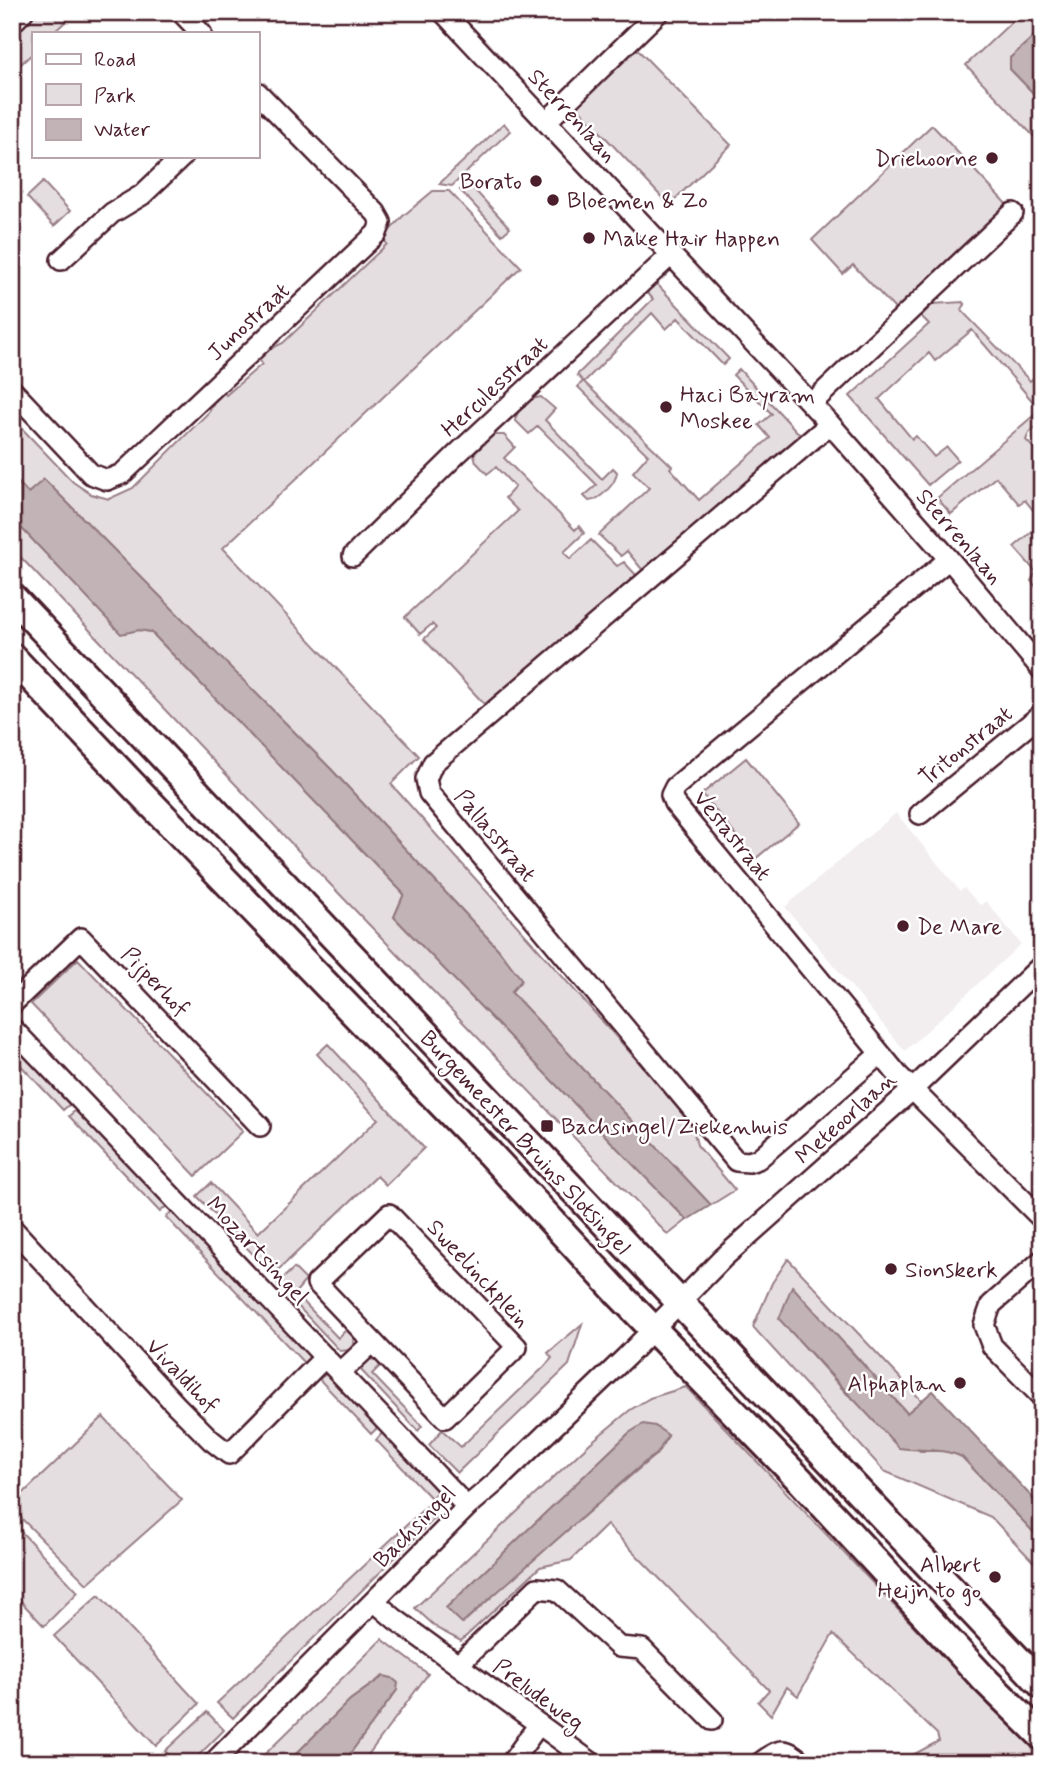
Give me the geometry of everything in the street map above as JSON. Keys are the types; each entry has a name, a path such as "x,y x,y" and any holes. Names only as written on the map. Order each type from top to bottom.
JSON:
{"main road":[{"name":"Burgemeester Bruins Slotsingel","path":"12,597 1042,1685"},
{"name":"Burgemeester Bruins Slotsingel","path":"12,657 470,1133 611,1285 800,1480 984,1679 1042,1736"}],"street":[{"path":"12,23 23,12"},
{"path":"181,12 200,32"},
{"name":"Sterrenlaan","path":"443,12 830,424 1042,670"},
{"path":"546,122 659,12"},
{"name":"Junostraat","path":"12,390 91,474 107,481 131,466 377,233 381,222 376,213 259,94"},
{"path":"61,260 112,212 142,195 181,158"},
{"path":"811,404 1013,213"},
{"name":"Herculesstraat","path":"353,556 457,454 671,255"},
{"name":"Pallasstraat","path":"830,424 433,763 426,779 429,793 736,1161 749,1162 758,1159 880,1054"},
{"name":"Vestastraat","path":"949,559 675,787 671,795 674,803 880,1054 912,1090 1042,1219"},
{"name":"Tritonstraat","path":"920,814 1042,714"},
{"name":"Pijperhof","path":"12,1004 81,938 260,1126"},
{"name":"Meteoorlaan","path":"653,1327 723,1258 912,1090 1042,965"},
{"name":"Mozartsingel","path":"12,1028 467,1507"},
{"name":"Sweelinckplein","path":"389,1214 517,1347 445,1418 373,1342 317,1283 389,1214"},
{"name":"Vivaldihof","path":"12,1228 176,1405 229,1454 325,1357"},
{"path":"1042,1261 992,1305 984,1325 992,1346 1042,1397"},
{"name":"Bachsingel","path":"213,1763 467,1507 626,1357 653,1327"},
{"path":"340,1373 373,1342"},
{"name":"Preludeweg","path":"458,1665 537,1588 557,1590 619,1647 642,1649 712,1720"},
{"name":"Preludeweg","path":"374,1601 592,1763"},
{"path":"511,1763 540,1724"},
{"path":"760,1763 776,1751 782,1750 792,1752 803,1763"}],"shaded area":[{"name":"De Mare","path":"896,813 960,891 964,888 980,905 986,901 1021,944 905,1051 785,907"}],"green space":[{"path":"12,12 76,12 54,32 32,32 32,54 12,72"},
{"path":"1022,12 1042,12 1042,29 1010,58 1010,69 1042,102 1042,145 966,65"},
{"path":"636,48 731,145 669,205 576,106"},
{"path":"504,123 510,131 452,186 439,184"},
{"path":"932,125 1009,207 896,310 853,265 843,274 812,240"},
{"path":"43,182 70,211 54,226 27,197"},
{"path":"464,186 468,190 471,186 510,228 502,235 460,190"},
{"path":"433,191 449,191 521,267 223,548 419,756 391,784 691,1121 697,1145 735,1190 711,1205 511,992 521,980 498,949 331,769 45,480 28,493 12,476 12,418 73,482 91,494 109,499 133,488 209,412 222,390 226,395 262,364 259,359 266,351 283,343 387,244 383,238 403,216"},
{"path":"654,281 729,359 723,365 678,318 666,329 652,313 584,382 672,466 670,468 699,500 770,438 759,425 772,414 733,375 739,369 803,438 645,573 627,551 621,556 599,535 649,488 633,472 648,455 578,387 583,381 577,375 653,299 645,290"},
{"path":"963,302 965,305 961,310 1030,381 1042,371 1042,423 1029,433 1026,440 1042,457 1042,521 1025,500 1019,504 996,477 951,514 937,498 1040,410 972,330 935,361 929,353 879,399 912,439 916,436 934,457 947,447 958,460 928,485 850,396 929,324 921,316 933,304"},
{"path":"541,397 555,409 545,420 602,479 613,468 617,472 611,486 598,498 589,501 584,496 597,485 538,426 529,434 515,420 524,404"},
{"path":"493,435 504,435 515,447 504,458 575,530 579,526 584,533 564,552 570,559 591,540 617,566 624,562 637,576 487,707 424,639 436,628 432,624 420,634 405,617 518,511 505,498 515,487 496,467 487,474 476,462 474,454"},
{"path":"12,518 121,633 139,630 151,632 404,894 394,917 687,1220 668,1235 326,880 12,548"},
{"path":"1042,523 1041,593 1031,581 1036,572 1014,547"},
{"path":"746,758 799,823 755,859 702,794"},
{"path":"78,959 243,1131 196,1176 31,1004"},
{"path":"12,1041 71,1103 63,1110 12,1056"},
{"path":"328,1044 424,1148 386,1185 377,1176 273,1275 197,1196 211,1183 258,1233 378,1119 317,1054"},
{"path":"77,1109 168,1205 160,1212 69,1116"},
{"path":"174,1210 313,1357 305,1364 166,1217"},
{"path":"788,1259 922,1401 907,1413 847,1346 780,1319 847,1394 920,1451 949,1451 962,1457 1042,1541 1042,1571 991,1517 884,1471 753,1327 772,1283"},
{"path":"294,1268 306,1280 295,1293 338,1338 348,1328 354,1339 350,1350 340,1351 277,1284"},
{"path":"582,1324 569,1365 457,1473 429,1445 442,1430 461,1447 544,1367 552,1358 548,1353"},
{"path":"369,1359 382,1364 372,1374 422,1426 418,1431 359,1368"},
{"path":"328,1373 379,1426 371,1434 319,1379"},
{"path":"686,1387 986,1702 1042,1752 1042,1763 898,1763 939,1741 937,1734 833,1634 798,1696 787,1687 771,1715 758,1702 769,1690 607,1525 571,1560 540,1567 461,1641 438,1629 415,1608 589,1444 630,1410 650,1398","holes":["629,1433 668,1436 655,1455 463,1623 446,1608"]},
{"path":"103,1417 182,1500 87,1584 12,1509 12,1504"},
{"path":"384,1431 439,1490 431,1498 376,1440"},
{"path":"428,1505 438,1515 233,1718 217,1703"},
{"path":"12,1522 78,1592 44,1626 12,1592"},
{"path":"99,1595 199,1704 156,1746 54,1636"},
{"path":"382,1639 428,1674 362,1763 343,1763 397,1690 383,1676 350,1700 287,1763 256,1763"},
{"path":"207,1712 224,1730 191,1763 177,1763 165,1751"}],"water":[{"path":"1042,29 1042,102 1010,69 1010,58"},
{"path":"12,476 28,493 44,479 331,769 498,949 522,980 511,992 711,1205 687,1220 394,917 404,894 151,632 139,630 121,634 12,518"},
{"path":"792,1286 907,1413 933,1391 1042,1508 1042,1541 962,1457 940,1451 899,1448 779,1319"},
{"path":"643,1424 655,1426 668,1435 657,1454 462,1623 446,1608 629,1433"},
{"path":"384,1676 398,1683 397,1690 343,1763 287,1763 350,1700"}],"place":[{"name":"Driehoorne","path":"992,158"},
{"name":"Borato","path":"536,181"},
{"name":"Bloemen & Zo","path":"553,200"},
{"name":"Make Hair Happen","path":"589,238"},
{"name":"Haci Bayram Moskee","path":"666,407"},
{"name":"De Mare","path":"903,926"},
{"name":"Bachsingel/Ziekenhuis","path":"547,1126"},
{"name":"Sionskerk","path":"891,1269"},
{"name":"Alphaplan","path":"960,1383"},
{"name":"Albert Heijn to go","path":"995,1577"}]}
